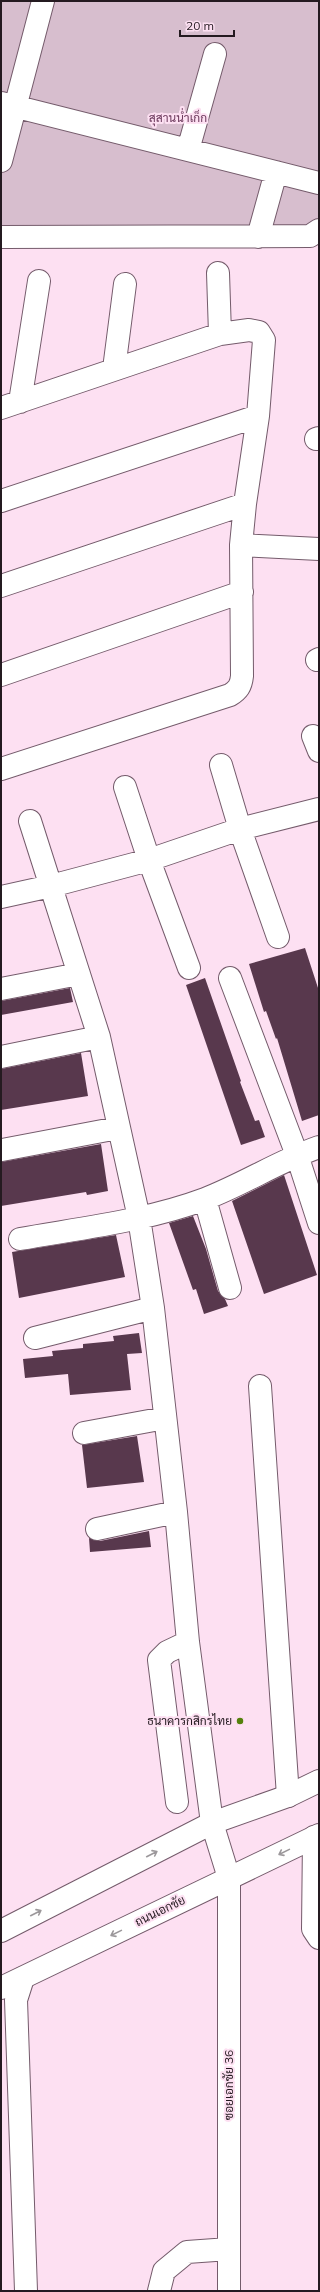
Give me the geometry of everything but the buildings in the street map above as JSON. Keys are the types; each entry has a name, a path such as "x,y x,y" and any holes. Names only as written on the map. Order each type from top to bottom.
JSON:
{"street":[{"path":"1,161 8,105 43,1"},
{"path":"188,150 215,54"},
{"path":"8,105 319,183"},
{"path":"258,237 276,172"},
{"path":"1,237 310,236 319,230"},
{"path":"218,272 220,334"},
{"path":"11,405 39,281"},
{"path":"114,369 125,284"},
{"path":"1,769 230,695 237,690 242,676 241,545 245,504 258,416 264,340 259,332 249,330 220,334 11,405"},
{"path":"1,501 258,416"},
{"path":"1,586 245,504"},
{"path":"241,545 319,549"},
{"path":"1,675 242,592"},
{"path":"221,765 240,829 278,937"},
{"path":"126,787 149,860 189,968"},
{"path":"1,897 51,886 149,860 240,829 319,809"},
{"name":"ซอยเอกชัย 36","path":"30,821 99,1037 139,1218 153,1308 176,1512 188,1642 212,1823 229,1878 229,2291"},
{"path":"1,989 79,974"},
{"path":"230,978 297,1155 319,1223"},
{"path":"1,1057 99,1037"},
{"path":"2,1150 118,1128"},
{"path":"20,1239 139,1218 205,1199 297,1155 319,1147"},
{"path":"205,1199 230,1288"},
{"path":"36,1338 153,1308"},
{"path":"260,1386 288,1796"},
{"path":"84,1433 165,1418"},
{"path":"97,1529 176,1512"},
{"path":"177,1802 159,1660 168,1652 188,1642"},
{"path":"1,1931 212,1823 288,1796 319,1781"},
{"path":"317,1836 313,1929 319,1938"},
{"name":"ถนนเอกชัย","path":"1,1988 317,1836"},
{"path":"23,1978 16,2000 26,2291"},
{"path":"158,2291 164,2271 187,2252 229,2250"}],"green space":[{"name":"สุสานน่ำเก็ก","path":"1,1 319,1 319,236 1,233"}],"place":[{"name":"ธนาคารกสิกรไทย","path":"240,1721"}]}
